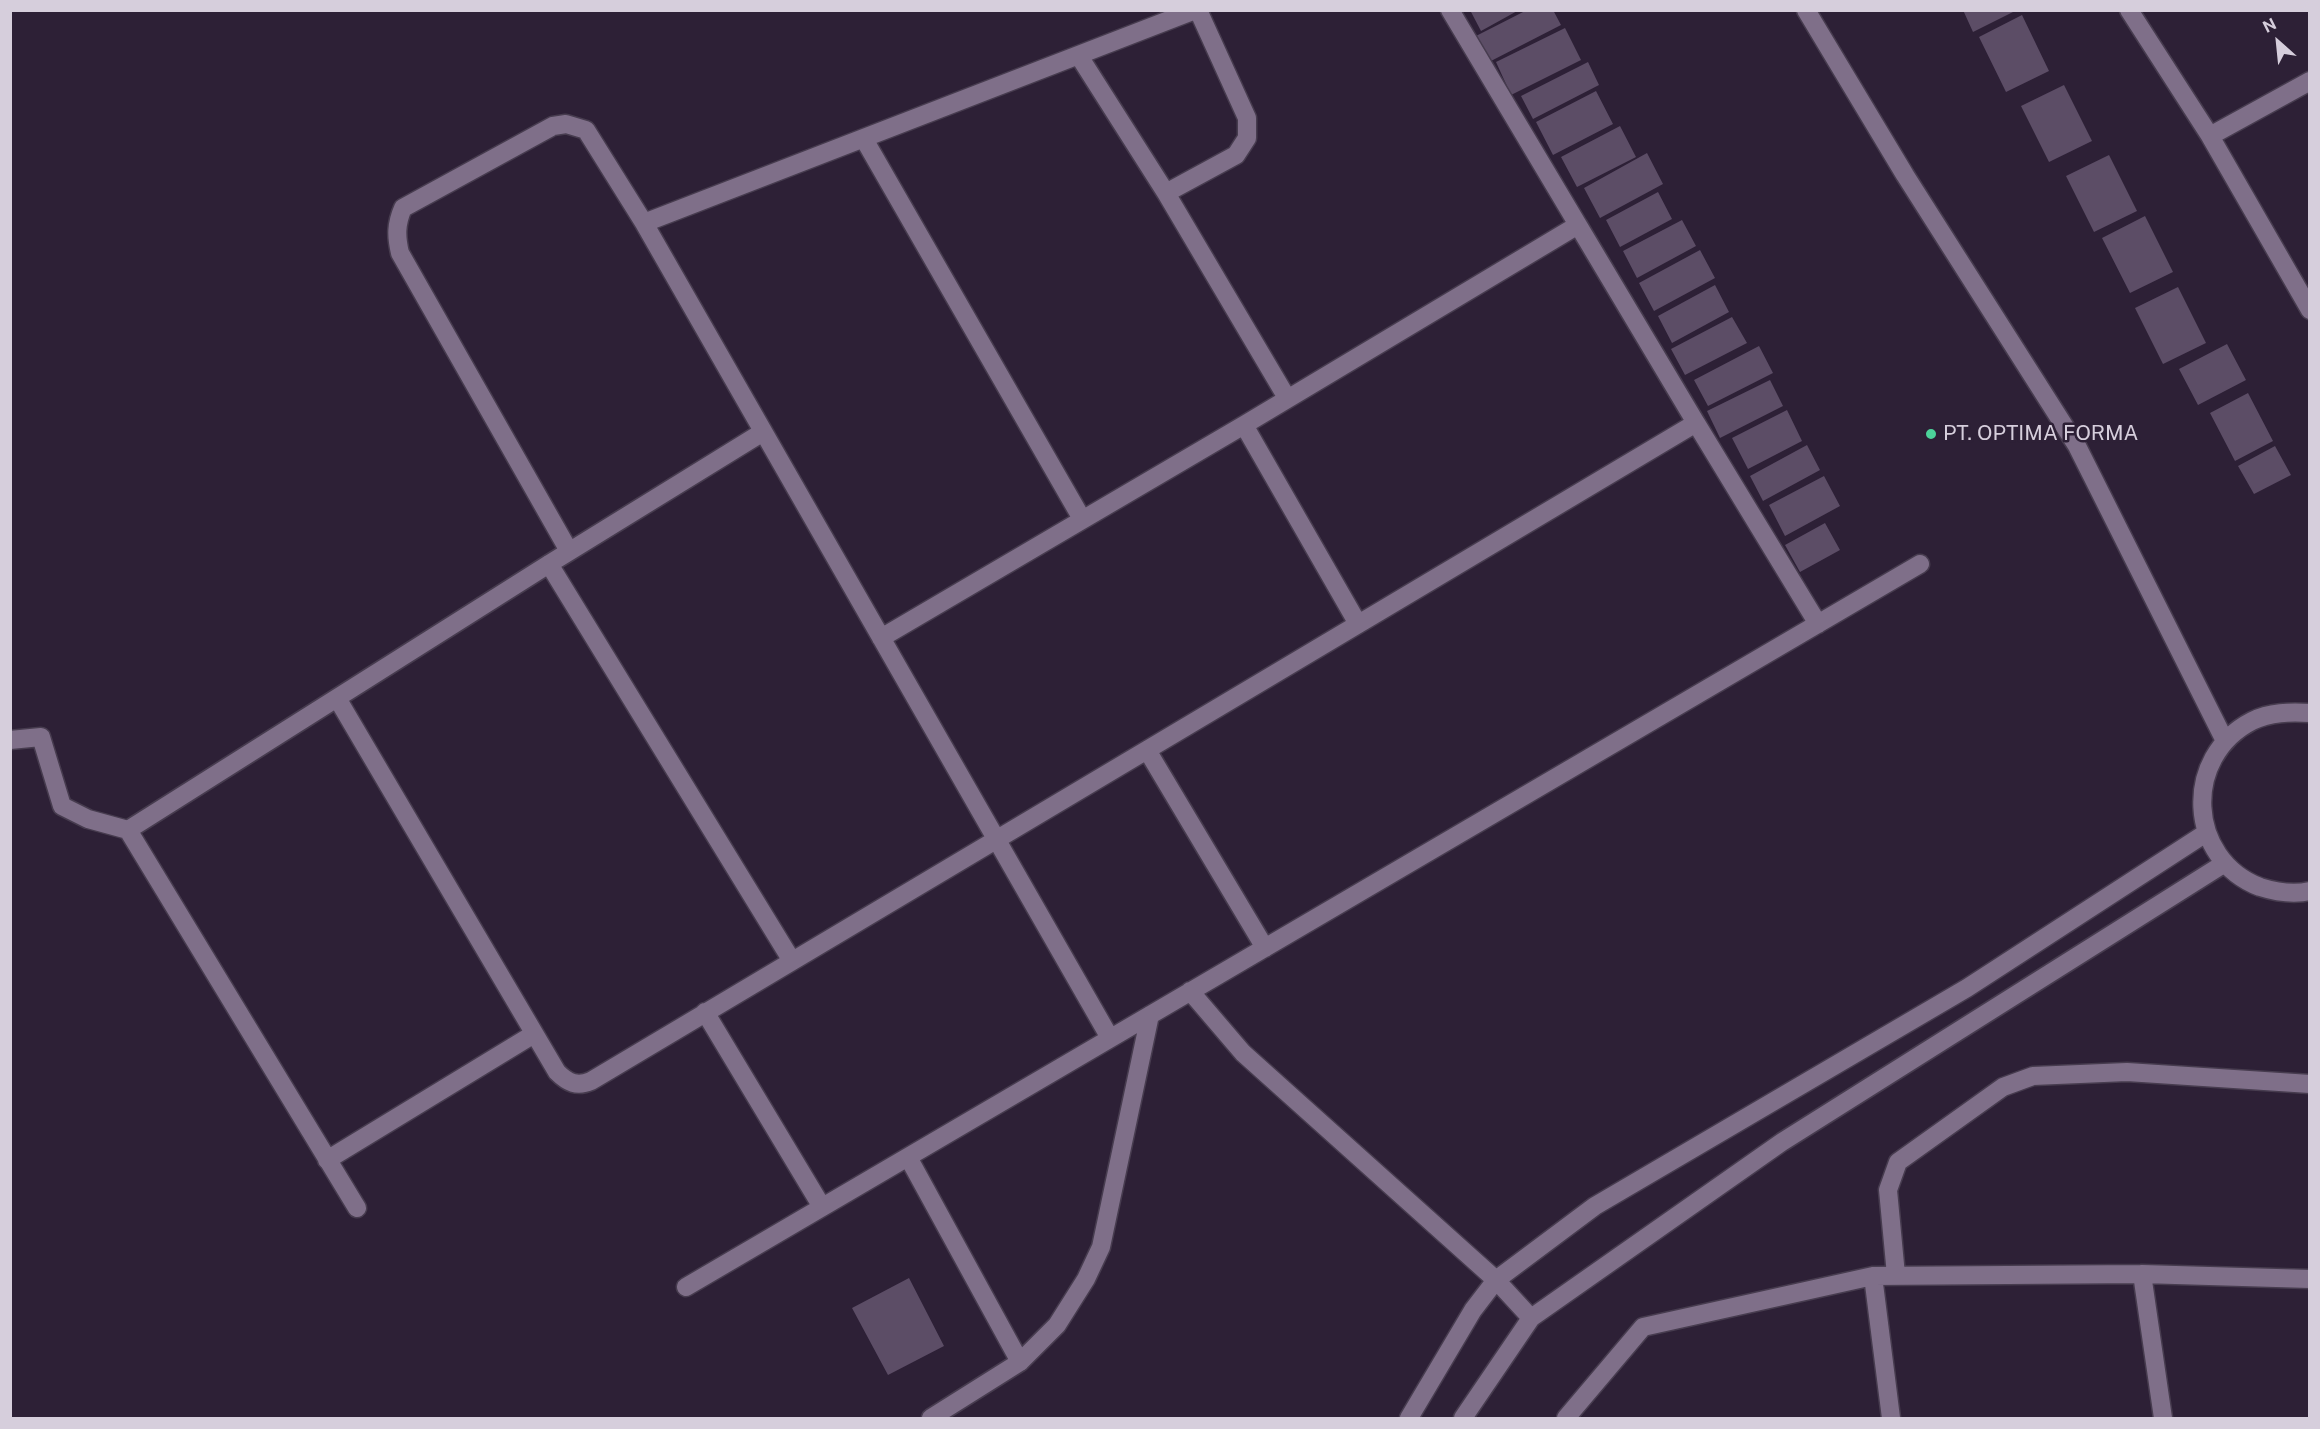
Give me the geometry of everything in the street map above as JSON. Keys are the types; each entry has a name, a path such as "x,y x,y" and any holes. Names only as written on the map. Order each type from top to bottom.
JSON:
{"street":[{"path":"644,224 1196,10 1247,118 1247,138 1236,155 1166,193"},
{"path":"1450,10 1818,624"},
{"path":"1806,10 1905,175 2077,446 2225,741"},
{"path":"2129,10 2210,136 2309,308"},
{"path":"1078,56 1166,193 1287,398"},
{"path":"2210,136 2310,81"},
{"path":"569,551 400,253 397,239 397,221 403,208 553,126 566,124 586,130 644,224 1110,1038"},
{"path":"864,139 1082,519"},
{"path":"881,638 1578,225"},
{"path":"337,698 556,1072 565,1081 580,1085 591,1081 1696,423"},
{"path":"1244,424 1358,624"},
{"path":"128,830 569,551 763,432"},
{"path":"549,564 792,961"},
{"path":"686,1287 1920,564"},
{"path":"2310,713 2284,712 2252,721 2225,741 2211,761 2203,784 2201,808 2206,832 2225,863 2247,882 2274,892 2310,891"},
{"path":"10,740 41,737 62,806 88,819 128,830 357,1208"},
{"path":"1147,750 1265,948"},
{"path":"1409,1419 1473,1310 1496,1280 1595,1206 1967,988 2206,832"},
{"path":"1463,1419 1531,1318 1782,1142 2225,863"},
{"path":"1190,991 1243,1053 1496,1280 1531,1318"},
{"path":"705,1012 822,1207"},
{"path":"931,1419 1020,1362 1057,1325 1086,1278 1101,1248 1150,1015"},
{"path":"327,1160 534,1034"},
{"path":"1896,1275 1888,1190 1898,1162 2003,1087 2033,1076 2127,1072 2310,1084"},
{"path":"908,1157 1020,1362"},
{"path":"2142,1274 2163,1419"},
{"path":"1566,1419 1643,1327 1873,1276 2142,1274 2310,1279"},
{"path":"1873,1276 1891,1419"}],"building":[{"path":"1470,10 1519,10 1481,31"},
{"path":"1527,10 1553,10 1561,25 1489,62 1476,36"},
{"path":"1963,10 2017,10 1973,32"},
{"path":"2022,15 2049,71 2006,92 1979,37"},
{"path":"1565,28 1581,60 1511,95 1496,62"},
{"path":"1588,62 1599,85 1533,119 1521,96"},
{"path":"2064,85 2092,141 2049,162 2021,106"},
{"path":"1596,91 1613,124 1553,155 1536,122"},
{"path":"1620,126 1636,157 1577,187 1561,157"},
{"path":"1647,153 1663,184 1600,218 1584,188"},
{"path":"2109,155 2137,211 2094,232 2066,176"},
{"path":"1658,192 1672,219 1620,247 1606,220"},
{"path":"2145,216 2173,272 2130,293 2102,238"},
{"path":"1682,220 1696,246 1637,278 1623,251"},
{"path":"1700,250 1715,278 1654,311 1639,283"},
{"path":"1715,285 1729,312 1672,343 1658,316"},
{"path":"2178,287 2206,343 2163,364 2135,308"},
{"path":"1732,317 1747,343 1685,375 1671,349"},
{"path":"2227,344 2246,380 2198,405 2179,369"},
{"path":"1759,346 1773,373 1708,406 1694,380"},
{"path":"1770,380 1783,406 1720,438 1707,411"},
{"path":"2248,393 2273,441 2235,461 2210,413"},
{"path":"1787,410 1802,441 1748,469 1732,438"},
{"path":"1807,445 1820,470 1763,501 1750,476"},
{"path":"2275,446 2291,475 2254,494 2238,466"},
{"path":"1824,476 1840,506 1785,536 1769,505"},
{"path":"1825,523 1840,550 1800,572 1785,545"},
{"path":"909,1278 944,1346 888,1375 852,1308"}],"place":[{"name":"PT. OPTIMA FORMA","path":"1931,434"}]}
